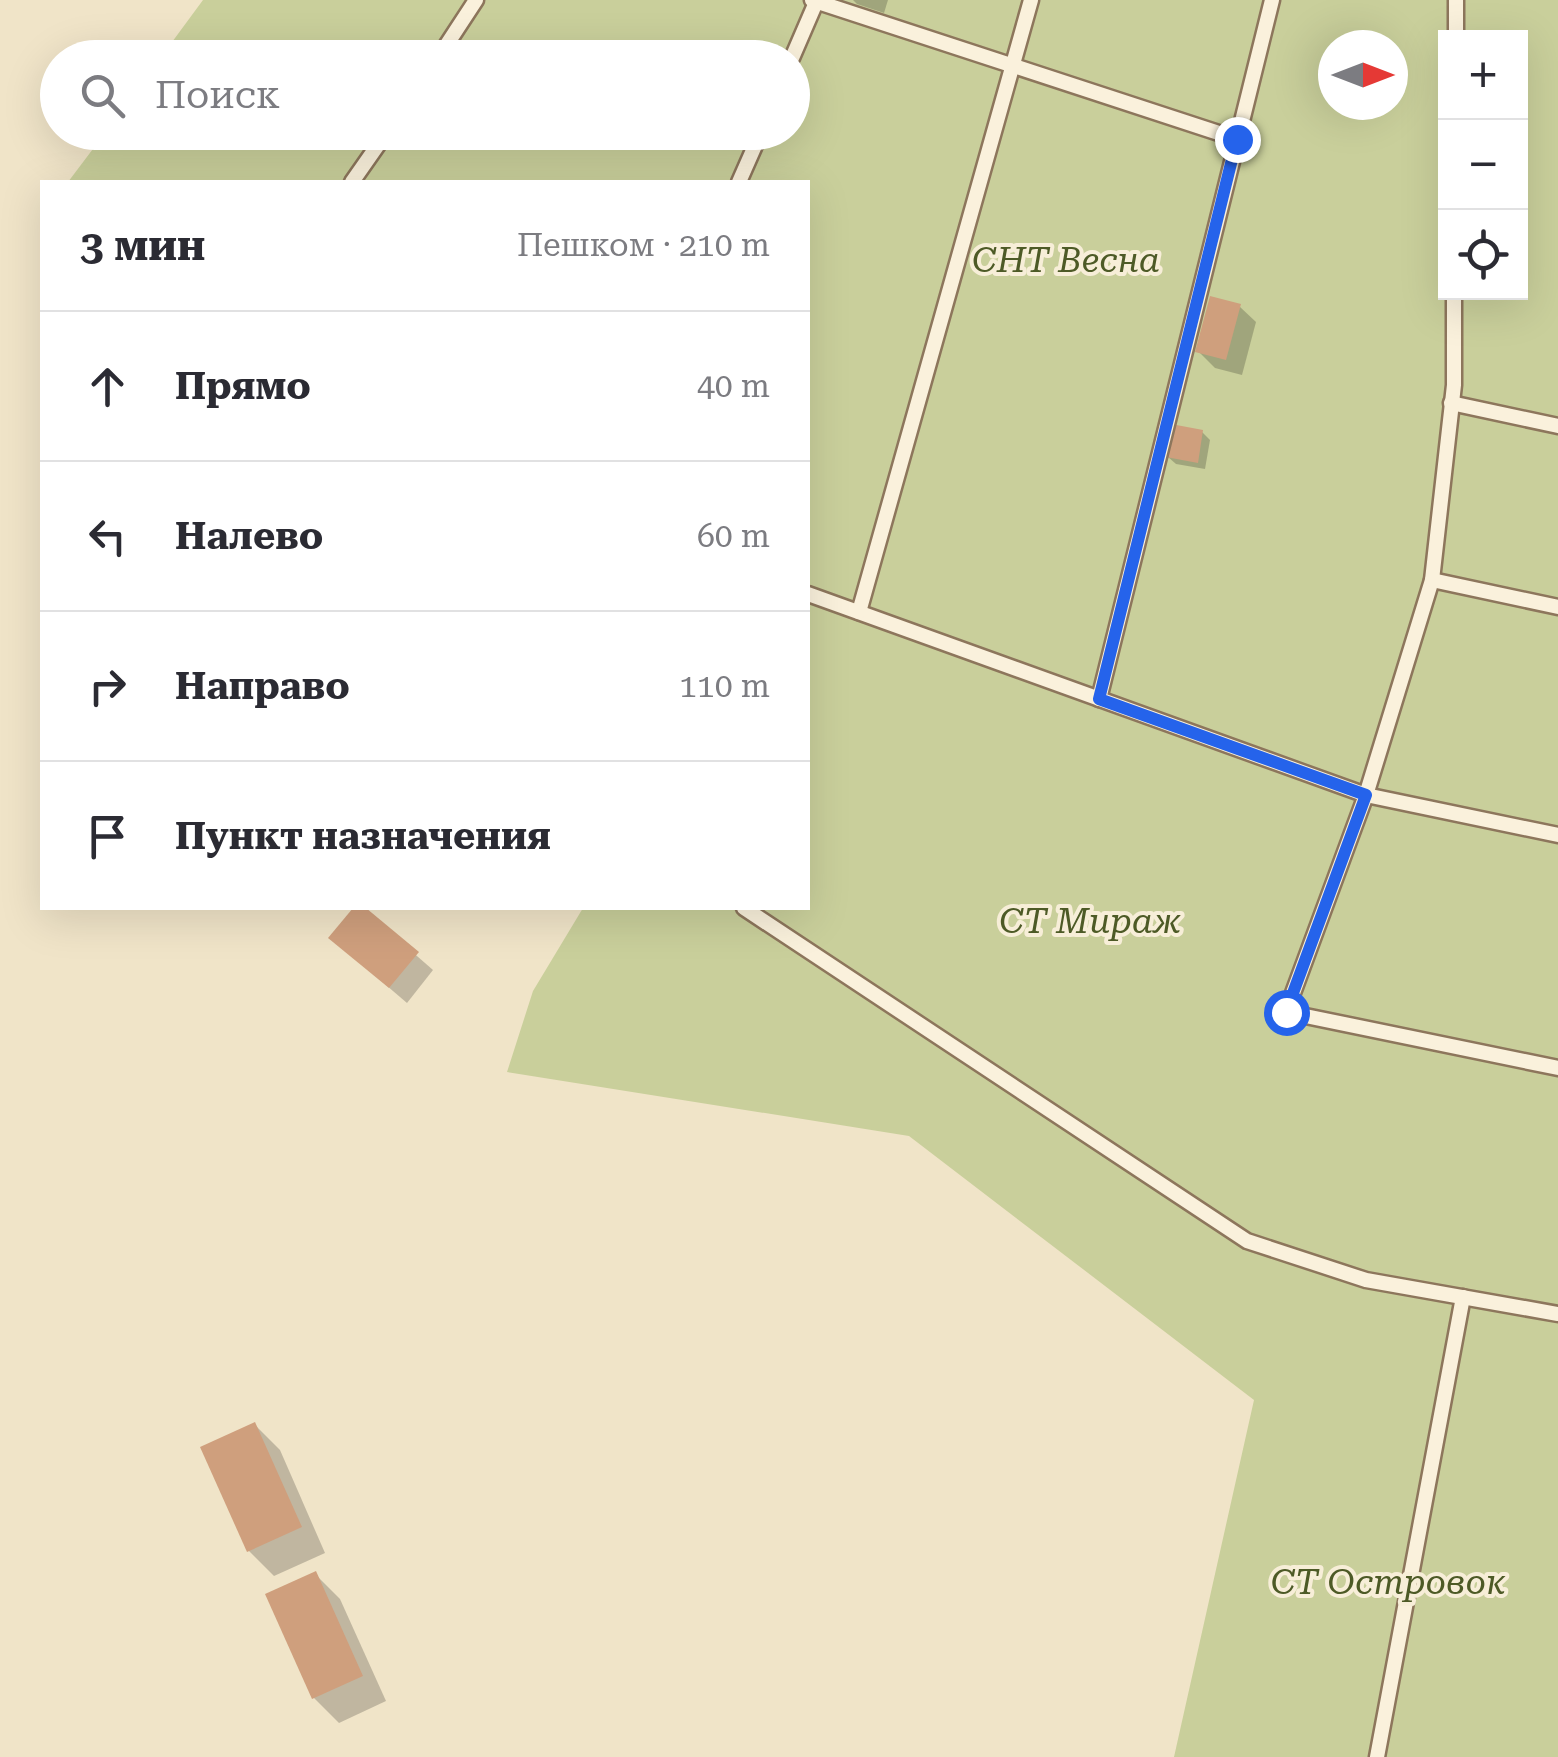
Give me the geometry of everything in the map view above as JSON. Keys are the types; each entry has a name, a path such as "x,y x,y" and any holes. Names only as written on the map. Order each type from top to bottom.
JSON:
{"lane":[{"path":"450,40 476,0"},
{"path":"858,612 1030,0"},
{"path":"1099,699 1272,0"},
{"path":"1456,0 1456,30"},
{"path":"799,40 815,1 1237,139"},
{"path":"353,180 374,150"},
{"path":"740,180 753,150"},
{"path":"1454,300 1454,385 1432,580 1366,795 1286,1012 1558,1068"},
{"path":"1451,404 1558,426"},
{"path":"1432,580 1558,608"},
{"path":"810,595 1366,795 1558,835"},
{"path":"747,910 1248,1241 1366,1280 1558,1314"},
{"path":"1377,1757 1463,1297"}],"green space":[{"path":"203,0 1558,0 1558,1757 1174,1757 1254,1400 909,1136 507,1072 533,991 582,910 810,910 810,180 70,180 92,150 810,150 810,40 174,40"}],"building":[{"path":"1210,296 1241,304 1226,360 1195,352"},
{"path":"1171,424 1203,430 1198,463 1166,457"},
{"path":"351,910 368,910 419,952 389,988 328,938"},
{"path":"255,1422 302,1527 247,1552 200,1447"},
{"path":"316,1571 363,1676 312,1699 265,1594"}],"route":[{"path":"1237,139 1099,699 1366,795 1286,1012"}],"park label":[{"name":"СНТ Весна","path":"1066,260"},
{"name":"СТ Мираж","path":"1090,921"},
{"name":"СТ Островок","path":"1388,1582"}]}
